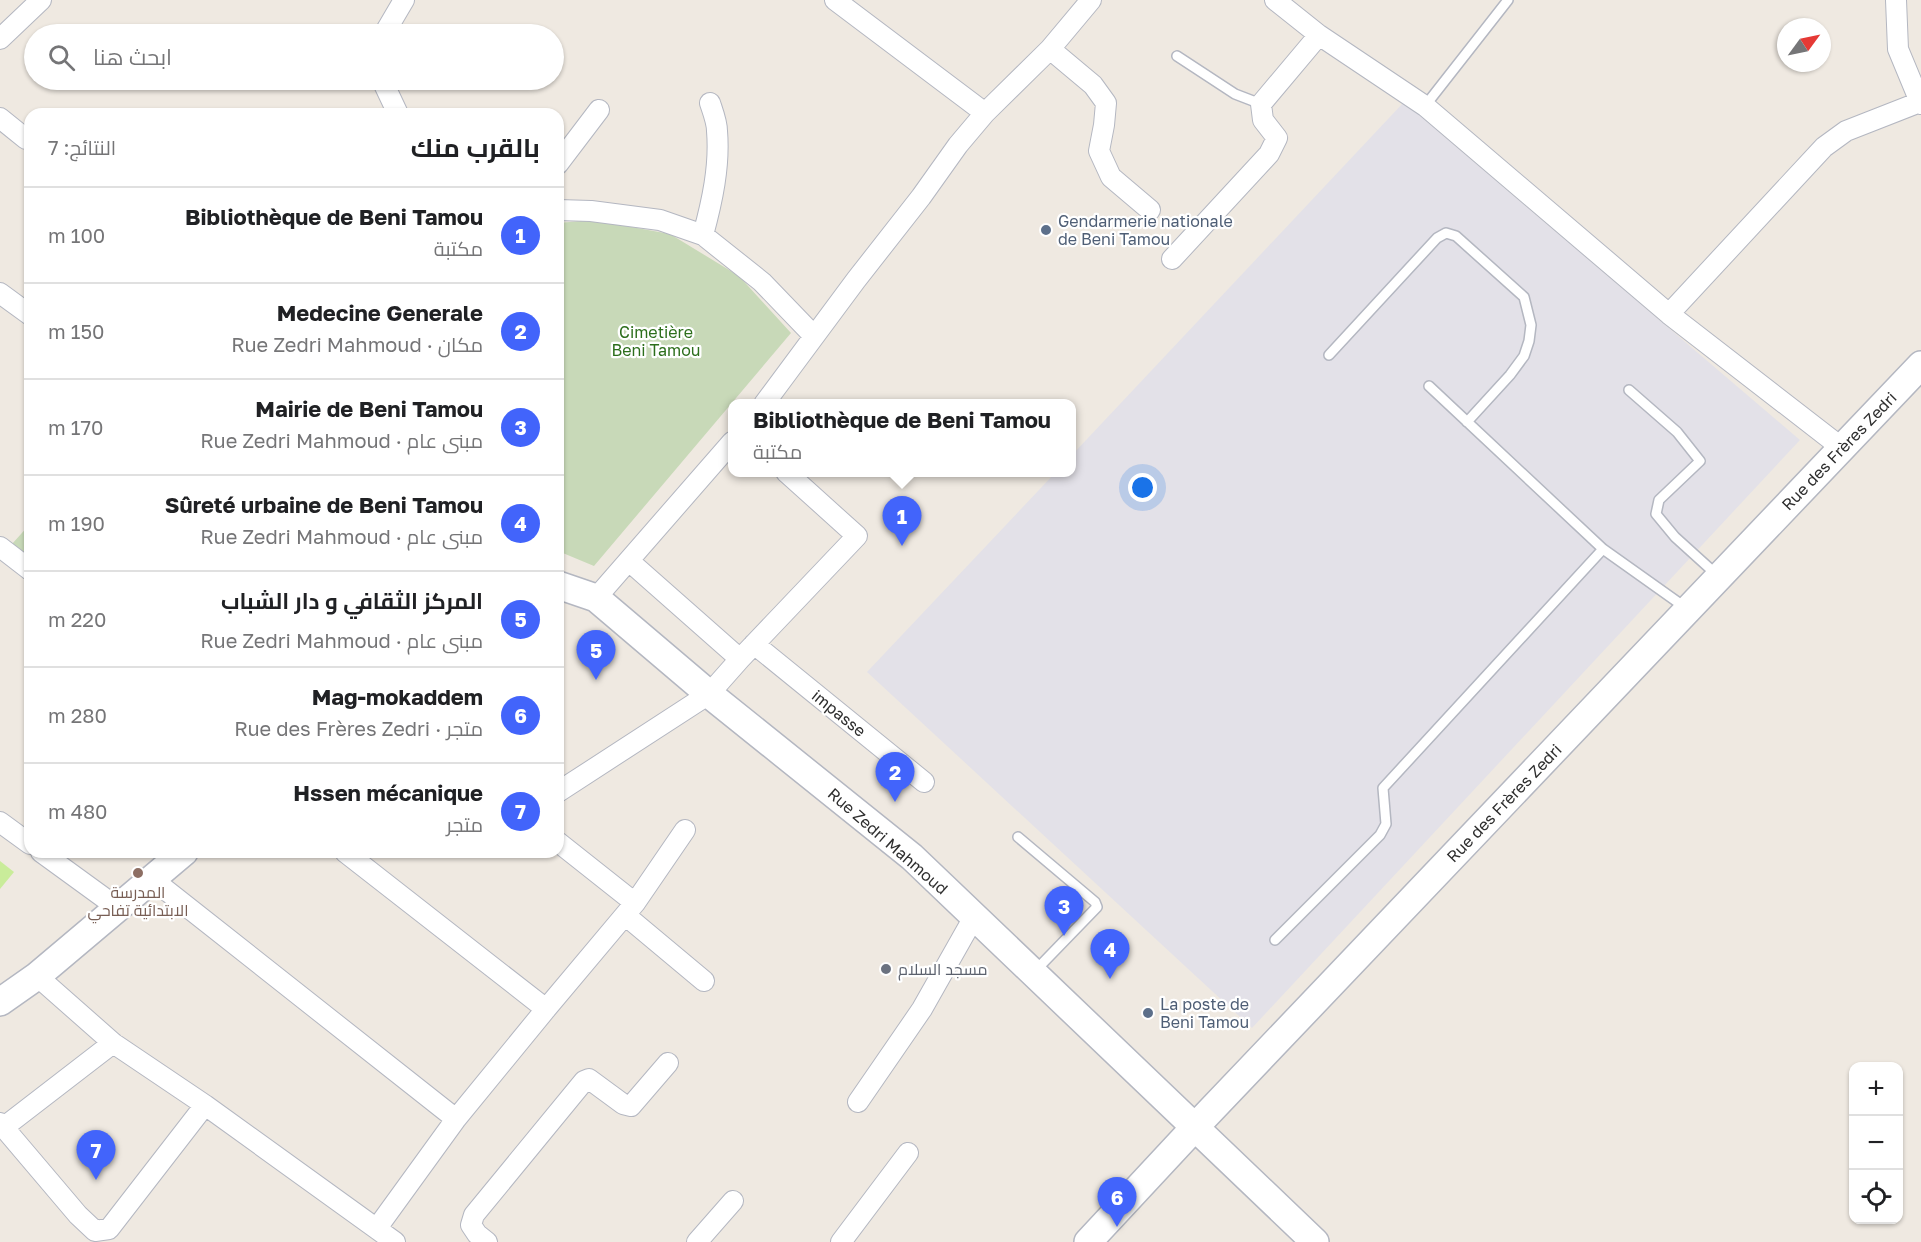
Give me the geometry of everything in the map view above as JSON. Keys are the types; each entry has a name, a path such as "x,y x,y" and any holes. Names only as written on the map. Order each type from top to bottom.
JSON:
{"street":[{"path":"0,39 41,0"},
{"path":"390,24 404,0"},
{"path":"835,0 985,113"},
{"path":"768,399 958,145 985,113 1050,49 1091,0"},
{"path":"1275,0 1319,36 1425,106 1669,314 1842,447"},
{"path":"1669,314 1824,147 1846,131 1920,103 1898,49 1896,0"},
{"path":"1172,259 1269,154 1277,138 1263,120 1261,104 1319,36"},
{"path":"1050,49 1093,84 1106,103 1099,151 1111,177 1150,210"},
{"path":"387,90 395,108"},
{"path":"703,235 712,198 716,166 717,130 710,103"},
{"path":"564,156 599,110"},
{"path":"0,118 24,137"},
{"path":"564,210 591,211 660,220 703,235 762,282 814,336"},
{"path":"0,293 24,311"},
{"name":"Rue des Frères Zedri","path":"1088,1242 1921,365"},
{"path":"596,598 728,447"},
{"path":"564,788 709,694 857,536 792,477"},
{"path":"0,547 24,565"},
{"path":"629,561 740,659"},
{"name":"Rue Zedri Mahmoud","path":"564,587 596,598 709,694 912,857 1315,1242"},
{"name":"impasse","path":"754,644 924,782"},
{"path":"0,822 24,840"},
{"path":"377,1228 456,1119 630,909 685,830"},
{"path":"564,848 704,981"},
{"path":"49,858 118,908"},
{"path":"0,1002 37,976 177,858"},
{"path":"353,858 546,1009"},
{"path":"153,879 456,1119"},
{"path":"858,1102 922,1009 974,917"},
{"path":"37,976 113,1043 205,1105 395,1242"},
{"path":"113,1043 2,1125 78,1215 95,1231 109,1229 205,1105"},
{"path":"487,1242 477,1234 471,1224 474,1215 584,1081 589,1079 623,1104 631,1106 668,1063"},
{"path":"841,1242 908,1153"},
{"path":"697,1242 733,1201"}],"lane":[{"path":"1425,106 1508,0"},
{"path":"1177,56 1235,94 1261,104"},
{"path":"1329,355 1437,238 1446,232 1456,236 1524,297 1531,325 1524,356 1510,375 1467,422"},
{"path":"1429,386 1603,549 1688,610"},
{"path":"1629,390 1677,432 1700,461 1659,500 1656,514 1675,537 1719,577"},
{"path":"1275,940 1380,835 1386,824 1383,788 1603,549"},
{"path":"1018,837 1095,902 1097,907 1033,972"}],"shaded area":[{"path":"1404,102 1800,440 1252,1028 867,672 1051,477 1076,477 1076,451"}],"green space":[{"name":"Cimetière Beni Tamou","path":"593,220 670,234 739,276 791,333 735,399 728,399 728,408 594,566 564,554 564,222"},
{"path":"24,531 24,553 12,544"},
{"path":"0,861 14,872 0,889"}],"place":[{"name":"Gendarmerie nationale de Beni Tamou","path":"1046,230"},
{"name":"Bibliothèque de Beni Tamou","path":"902,546"},
{"name":"المركز الثقافي و دار الشباب","path":"596,680"},
{"name":"Medecine Generale","path":"895,802"},
{"name":"المدرسة الابتدائية تفاحي","path":"138,873"},
{"name":"Mairie de Beni Tamou","path":"1064,936"},
{"name":"مسجد السلام","path":"886,969"},
{"name":"Sûreté urbaine de Beni Tamou","path":"1110,979"},
{"name":"La poste de Beni Tamou","path":"1148,1013"},
{"name":"Hssen mécanique","path":"96,1180"},
{"name":"Mag-mokaddem","path":"1117,1227"}]}
